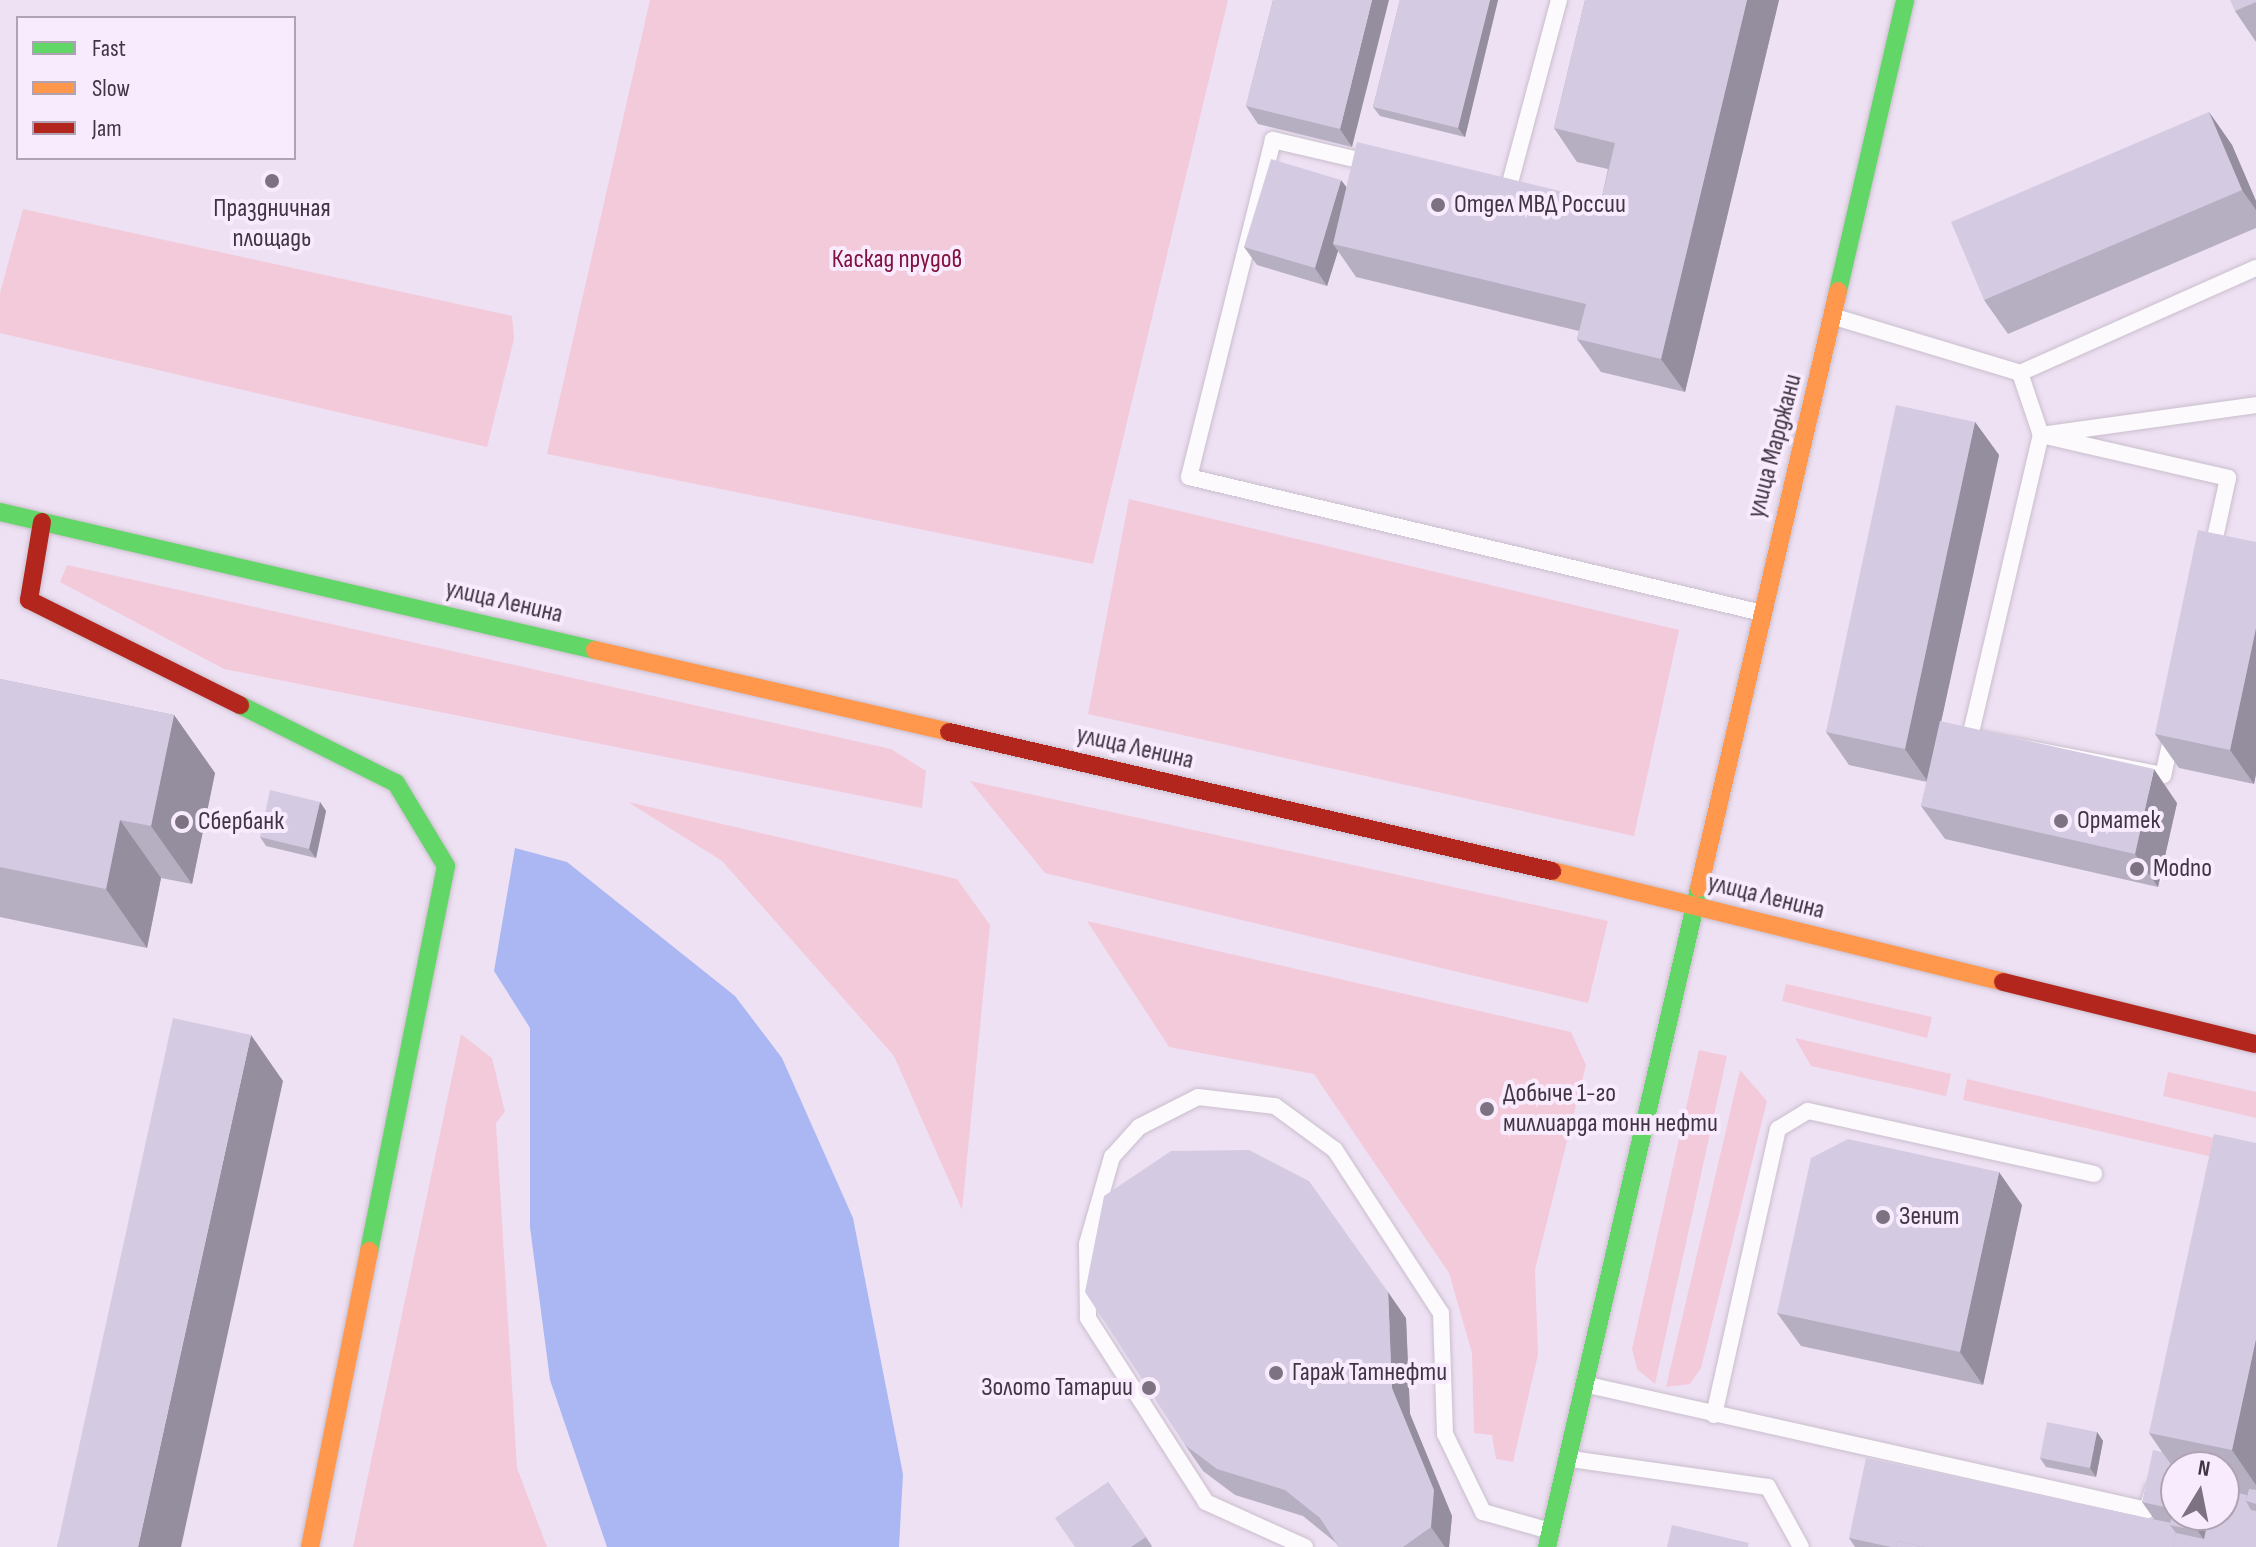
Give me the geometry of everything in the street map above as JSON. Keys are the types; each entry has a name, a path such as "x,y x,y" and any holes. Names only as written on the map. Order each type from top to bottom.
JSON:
{"street":[{"name":"улица Марджани","path":"1549,1539 1588,1385 1758,612 1835,317 1905,0"},
{"name":"улица Ленина","path":"0,512 1695,906 2256,1044"},
{"path":"42,522 29,600 396,783 446,866 310,1547"}],"lane":[{"path":"1482,189 1512,196 1559,0"},
{"path":"1393,168 1273,140 1189,477 1758,612"},
{"path":"1835,317 2020,373 2256,268"},
{"path":"2020,373 2041,435 1970,737 2163,775 2228,478 2041,435"},
{"path":"2041,435 2256,405"},
{"path":"1305,1547 1206,1502 1088,1318 1087,1244 1112,1157 1139,1127 1198,1097 1275,1106 1335,1150 1441,1313 1445,1434 1483,1512 1549,1539"},
{"path":"1714,1415 1778,1129 1808,1111 2094,1174"},
{"path":"1588,1385 2147,1510 2159,1465"},
{"path":"1571,1459 1768,1487 1801,1547"}],"green space":[{"name":"Каскад прудов","path":"650,0 1228,0 1093,564 547,454"},
{"path":"23,209 512,316 514,339 487,447 0,333 0,293"},
{"path":"1129,499 1679,630 1634,836 1088,714"},
{"path":"67,565 891,749 926,771 922,808 224,669 60,582"},
{"path":"970,781 1608,921 1588,1003 1045,873"},
{"path":"628,802 957,879 990,925 962,1210 894,1056 722,861"},
{"path":"1087,921 1571,1032 1586,1065 1535,1270 1538,1355 1513,1462 1496,1459 1492,1435 1474,1433 1472,1353 1449,1273 1314,1074 1169,1047"},
{"path":"1786,984 1932,1017 1927,1038 1782,1001"},
{"path":"461,1034 492,1058 505,1112 496,1123 517,1468 547,1547 353,1547"},
{"path":"1795,1038 1951,1074 1946,1096 1811,1066"},
{"path":"1699,1050 1727,1056 1655,1384 1637,1369 1632,1349"},
{"path":"1740,1070 1767,1101 1701,1368 1690,1384 1666,1387"},
{"path":"2168,1072 2256,1092 2256,1118 2163,1096"},
{"path":"1967,1079 2256,1148 2256,1167 1963,1100"}],"water":[{"path":"515,848 567,862 735,996 782,1058 853,1218 903,1474 899,1547 607,1547 550,1380 530,1227 530,1028 494,971"}],"building":[{"path":"1273,0 1372,0 1340,129 1246,106"},
{"path":"1400,0 1490,0 1458,128 1373,107"},
{"name":"Отдел МВД России","path":"1585,0 1747,0 1661,359 1577,339 1586,304 1333,244 1357,142 1601,201 1615,143 1554,128"},
{"path":"2230,0 2256,0 2256,2 2235,11"},
{"path":"2209,112 2242,190 1984,300 1951,222"},
{"path":"1271,159 1341,180 1315,268 1244,247"},
{"path":"1896,405 1975,422 1905,749 1826,732"},
{"path":"2198,530 2256,542 2256,628 2230,750 2155,734"},
{"path":"0,679 174,715 151,826 120,820 106,889 0,867"},
{"path":"1940,721 2154,769 2135,854 1921,806"},
{"path":"270,790 320,802 309,849 260,837"},
{"path":"173,1018 251,1035 138,1547 57,1547"},
{"path":"2214,1134 2256,1143 2256,1339 2232,1450 2149,1433"},
{"path":"1848,1139 1999,1172 1960,1352 1777,1313 1811,1158"},
{"name":"Гараж Татнефти","path":"1249,1150 1309,1181 1388,1292 1392,1388 1434,1490 1431,1527 1403,1547 1339,1547 1320,1518 1285,1490 1217,1469 1185,1445 1085,1292 1104,1196 1171,1151"},
{"path":"2047,1422 2097,1432 2090,1468 2040,1458"},
{"path":"2153,1450 2160,1452 2160,1506 2142,1502"},
{"path":"1866,1458 2160,1521 2160,1531 2176,1533 2173,1547 1925,1547 1897,1541 1896,1547 1891,1547 1849,1538"},
{"path":"1108,1482 1146,1537 1131,1547 1075,1547 1055,1518"},
{"path":"2249,1489 2256,1490 2256,1504 2246,1501"},
{"path":"2240,1493 2247,1495 2246,1501 2251,1510 2256,1511 2256,1547 2173,1547 2176,1533 2204,1539 2206,1531 2240,1531"},
{"path":"1672,1525 1749,1543 1748,1547 1667,1547"},
{"path":"1897,1541 1925,1547 1896,1547"}],"traffic: fast":[{"path":"1838,291 1905,0"},
{"path":"0,512 595,650"},
{"path":"240,705 396,783 446,866 369,1251"},
{"path":"1547,1547 1699,888"}],"traffic: slow":[{"path":"1699,888 1838,291"},
{"path":"595,650 949,732"},
{"path":"1552,871 2003,982"},
{"path":"310,1547 369,1251"}],"traffic: jam":[{"path":"42,522 29,600 240,705"},
{"path":"949,732 1552,871"},
{"path":"2003,982 2256,1044"}],"place":[{"name":"Праздничная площадь","path":"272,181"},
{"name":"Отдел МВД России","path":"1438,205"},
{"name":"Орматек","path":"2061,821"},
{"name":"Сбербанк","path":"182,822"},
{"name":"Modno","path":"2137,869"},
{"name":"Добыче 1-го миллиарда тонн нефти","path":"1487,1109"},
{"name":"Зенит","path":"1883,1217"},
{"name":"Гараж Татнефти","path":"1276,1373"},
{"name":"Золото Татарии","path":"1149,1388"}]}
